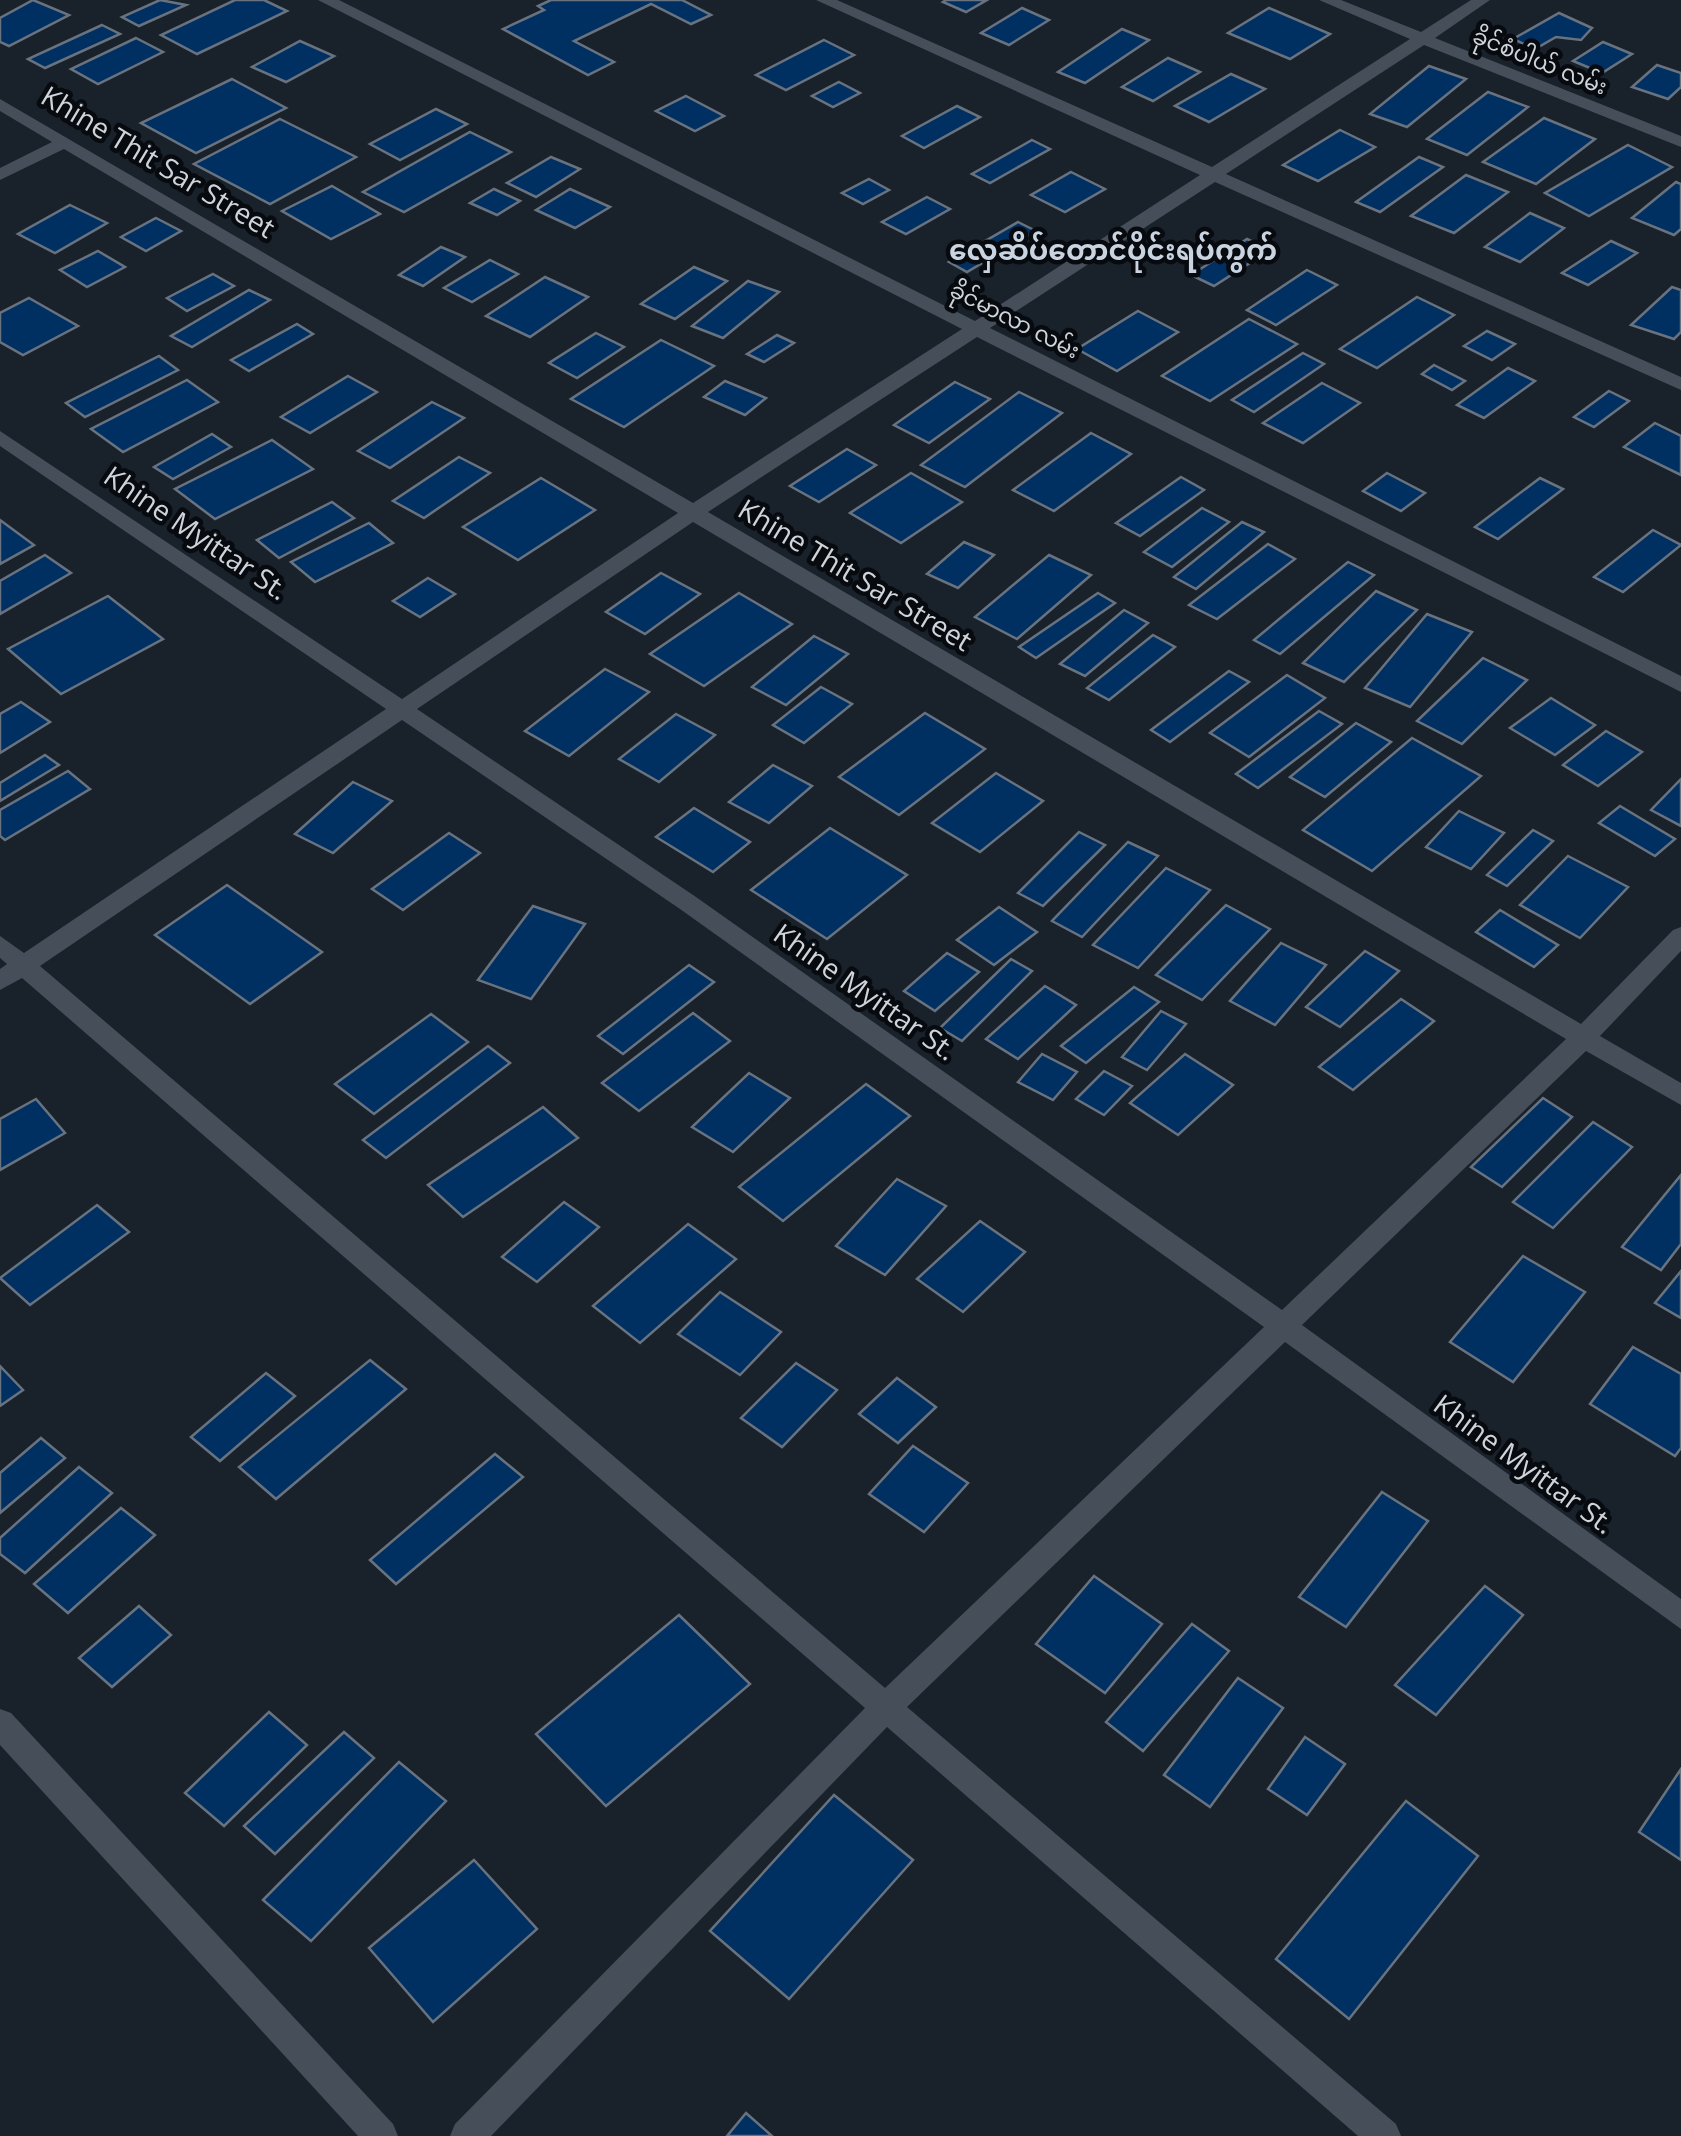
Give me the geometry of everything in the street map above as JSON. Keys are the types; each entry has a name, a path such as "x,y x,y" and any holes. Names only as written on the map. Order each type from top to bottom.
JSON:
{"street":[{"path":"824,0 1681,384"},
{"name":"ခိုင်စံပါယ် လမ်း","path":"1327,0 1681,142"},
{"path":"12,973 692,513 1482,0"},
{"name":"ခိုင်မာလာ လမ်း","path":"342,3 1681,685"},
{"name":"Khine Thit Sar Street","path":"0,104 1581,1040 1681,1095"},
{"path":"0,176 65,142"},
{"name":"Khine Myittar St.","path":"0,437 688,903 1281,1324 1681,1616"},
{"path":"468,2136 886,1707 1581,1040 1681,936"},
{"path":"0,945 12,973 886,1707 1384,2136"},
{"path":"0,1723 381,2136"}],"building":[{"path":"33,0 69,15 9,46 0,42 0,18"},
{"path":"160,0 186,5 139,26 122,17"},
{"path":"235,0 264,0 287,11 197,54 161,35"},
{"path":"551,0 682,0 711,15 691,24 651,4 574,41 614,62 588,75 503,29 544,10 538,6"},
{"path":"987,0 966,12 943,2"},
{"path":"1022,8 1049,20 1009,45 981,33"},
{"path":"1269,8 1330,34 1290,59 1228,33"},
{"path":"1559,13 1592,28 1581,40 1556,37 1535,49 1513,39"},
{"path":"102,25 120,34 45,68 28,59"},
{"path":"1122,29 1149,40 1085,83 1058,72"},
{"path":"136,38 163,52 98,84 71,69"},
{"path":"824,40 854,55 786,90 756,75"},
{"path":"300,41 334,56 286,82 252,67"},
{"path":"1603,42 1632,54 1602,73 1573,61"},
{"path":"1168,58 1200,72 1153,101 1122,87"},
{"path":"1657,65 1681,73 1681,87 1668,99 1632,87"},
{"path":"1429,66 1466,79 1407,127 1370,114"},
{"path":"1231,74 1265,89 1209,122 1175,106"},
{"path":"232,79 286,108 196,153 141,123"},
{"path":"839,82 860,93 833,107 812,96"},
{"path":"1488,92 1528,107 1467,155 1427,139"},
{"path":"686,96 724,116 695,131 656,111"},
{"path":"957,106 980,117 924,148 902,136"},
{"path":"436,109 467,124 400,160 370,144"},
{"path":"1544,118 1595,139 1536,184 1483,162"},
{"path":"280,119 356,157 270,204 194,164"},
{"path":"1340,130 1375,147 1318,181 1283,165"},
{"path":"470,132 511,152 404,212 363,192"},
{"path":"1032,140 1050,149 990,183 972,174"},
{"path":"1628,145 1672,167 1589,216 1545,193"},
{"path":"551,157 580,169 536,197 507,183"},
{"path":"1419,157 1443,167 1380,212 1356,202"},
{"path":"1071,172 1105,189 1065,212 1031,195"},
{"path":"1466,175 1508,192 1454,233 1411,216"},
{"path":"869,179 889,190 863,204 842,193"},
{"path":"1676,182 1681,184 1681,229 1674,235 1632,218"},
{"path":"332,186 380,214 331,239 282,211"},
{"path":"494,189 520,201 497,215 470,203"},
{"path":"570,189 610,207 575,228 536,210"},
{"path":"927,197 950,209 906,234 882,222"},
{"path":"70,205 107,223 55,253 18,234"},
{"path":"1530,213 1564,228 1520,262 1485,247"},
{"path":"156,218 181,231 146,251 121,237"},
{"path":"1018,222 1036,231 967,272 949,262"},
{"path":"1247,239 1270,250 1214,286 1191,275"},
{"path":"1611,241 1637,253 1588,285 1562,273"},
{"path":"441,247 465,257 423,286 399,275"},
{"path":"98,251 125,267 87,287 60,270"},
{"path":"490,260 518,274 472,302 444,288"},
{"path":"694,267 727,281 675,319 641,304"},
{"path":"1307,270 1337,285 1276,325 1247,310"},
{"path":"213,274 234,286 187,311 167,298"},
{"path":"545,277 588,297 530,337 486,316"},
{"path":"748,281 779,292 723,338 692,326"},
{"path":"1672,287 1681,290 1681,332 1674,339 1631,325"},
{"path":"249,290 270,300 192,347 171,336"},
{"path":"1417,297 1454,315 1377,368 1340,349"},
{"path":"29,298 78,326 23,355 0,342 0,313"},
{"path":"1138,311 1178,332 1117,371 1077,349"},
{"path":"1249,319 1297,344 1210,401 1162,376"},
{"path":"297,324 313,334 249,371 231,360"},
{"path":"1487,331 1515,344 1492,360 1464,346"},
{"path":"596,333 624,347 577,378 549,363"},
{"path":"777,335 794,343 764,362 747,354"},
{"path":"661,340 714,366 624,427 571,399"},
{"path":"1303,353 1324,364 1254,412 1232,400"},
{"path":"159,356 178,370 85,417 66,403"},
{"path":"1434,365 1465,381 1452,390 1422,374"},
{"path":"1508,368 1535,381 1484,418 1457,405"},
{"path":"348,376 377,392 310,433 281,417"},
{"path":"187,380 218,402 123,452 91,429"},
{"path":"725,381 766,398 745,415 704,397"},
{"path":"955,382 990,399 929,443 894,425"},
{"path":"1322,383 1360,403 1303,443 1263,423"},
{"path":"1609,391 1629,401 1594,427 1574,417"},
{"path":"1019,392 1062,413 965,487 921,465"},
{"path":"432,402 464,418 390,468 358,451"},
{"path":"1655,423 1681,436 1681,475 1624,447"},
{"path":"1091,433 1131,454 1054,511 1013,490"},
{"path":"212,434 231,447 173,479 154,467"},
{"path":"272,440 313,469 215,519 175,489"},
{"path":"847,449 876,465 819,502 790,486"},
{"path":"459,457 490,473 424,518 393,501"},
{"path":"911,473 962,502 901,543 850,513"},
{"path":"1387,473 1425,493 1401,511 1363,491"},
{"path":"1181,477 1204,490 1140,536 1116,523"},
{"path":"541,478 595,510 518,560 463,527"},
{"path":"1540,478 1563,489 1498,539 1475,527"},
{"path":"332,502 354,518 279,558 257,540"},
{"path":"1202,508 1229,522 1172,567 1144,552"},
{"path":"0,520 34,545 0,564"},
{"path":"1242,522 1264,532 1196,589 1174,577"},
{"path":"369,523 393,543 315,582 291,562"},
{"path":"1653,530 1681,545 1623,592 1594,577"},
{"path":"964,542 994,555 958,588 927,574"},
{"path":"1268,544 1295,559 1217,619 1189,605"},
{"path":"45,555 71,573 0,614 0,581"},
{"path":"1049,555 1091,575 1017,639 975,617"},
{"path":"1348,562 1374,575 1280,654 1254,640"},
{"path":"661,573 700,594 645,634 606,612"},
{"path":"428,578 455,594 420,617 393,601"},
{"path":"1376,591 1417,610 1344,682 1303,663"},
{"path":"739,593 792,624 704,686 650,654"},
{"path":"1098,593 1115,603 1036,658 1019,647"},
{"path":"108,596 163,639 61,694 8,649"},
{"path":"1124,610 1148,623 1085,676 1060,664"},
{"path":"1427,614 1472,632 1410,707 1365,688"},
{"path":"1153,635 1175,647 1109,700 1087,688"},
{"path":"814,636 848,654 786,705 752,687"},
{"path":"1483,658 1527,680 1462,744 1417,721"},
{"path":"605,669 649,692 569,756 525,731"},
{"path":"1229,671 1249,682 1170,742 1151,730"},
{"path":"1287,675 1325,698 1249,757 1210,733"},
{"path":"821,687 852,704 804,743 773,725"},
{"path":"1551,698 1595,725 1555,755 1510,728"},
{"path":"21,702 50,722 0,753 0,714"},
{"path":"1319,711 1342,724 1258,788 1236,774"},
{"path":"925,713 985,749 899,815 839,777"},
{"path":"676,714 715,735 659,782 619,759"},
{"path":"1356,723 1391,742 1325,797 1290,777"},
{"path":"1606,731 1642,752 1598,786 1563,765"},
{"path":"1412,738 1481,776 1372,871 1303,830"},
{"path":"45,755 59,765 0,801 0,783"},
{"path":"773,765 812,786 769,823 729,802"},
{"path":"68,771 90,789 5,840 0,836 0,810"},
{"path":"996,773 1043,801 980,852 932,823"},
{"path":"1681,779 1681,826 1651,810"},
{"path":"353,782 392,801 333,853 295,834"},
{"path":"1620,806 1675,839 1655,856 1599,823"},
{"path":"694,808 750,842 713,872 656,837"},
{"path":"1459,811 1504,833 1471,869 1426,847"},
{"path":"830,828 907,875 827,939 751,890"},
{"path":"1533,830 1553,841 1507,886 1487,875"},
{"path":"1079,832 1105,845 1043,906 1018,893"},
{"path":"449,833 480,853 403,910 372,889"},
{"path":"1128,842 1158,856 1082,937 1052,921"},
{"path":"1568,856 1628,887 1580,938 1520,905"},
{"path":"1166,868 1210,890 1138,968 1093,945"},
{"path":"227,885 322,952 250,1004 155,935"},
{"path":"1226,905 1270,929 1202,1000 1156,975"},
{"path":"533,906 585,924 531,999 478,980"},
{"path":"999,907 1037,932 994,965 957,940"},
{"path":"1500,910 1558,945 1534,967 1476,932"},
{"path":"1281,943 1326,965 1275,1025 1230,1001"},
{"path":"1365,951 1399,971 1340,1027 1306,1007"},
{"path":"947,953 979,972 935,1011 904,991"},
{"path":"1011,959 1032,971 962,1041 940,1028"},
{"path":"689,965 714,982 623,1054 598,1036"},
{"path":"1045,986 1076,1005 1018,1059 986,1039"},
{"path":"1134,987 1159,1002 1086,1063 1061,1046"},
{"path":"1401,999 1434,1021 1353,1090 1319,1067"},
{"path":"1161,1011 1186,1024 1147,1070 1122,1057"},
{"path":"693,1013 730,1041 639,1111 602,1083"},
{"path":"431,1014 468,1042 374,1114 335,1084"},
{"path":"488,1046 510,1063 386,1158 363,1140"},
{"path":"1042,1054 1077,1072 1053,1100 1018,1082"},
{"path":"1185,1054 1233,1085 1178,1135 1130,1103"},
{"path":"1104,1071 1132,1086 1104,1115 1076,1099"},
{"path":"749,1073 790,1098 733,1152 692,1127"},
{"path":"866,1084 910,1116 783,1221 739,1187"},
{"path":"1543,1098 1572,1117 1502,1187 1471,1167"},
{"path":"36,1099 65,1133 0,1170 0,1119"},
{"path":"543,1107 578,1138 463,1217 428,1185"},
{"path":"1593,1122 1632,1147 1553,1228 1513,1202"},
{"path":"1681,1175 1681,1244 1661,1270 1622,1247"},
{"path":"897,1179 946,1206 885,1275 836,1246"},
{"path":"564,1202 599,1227 537,1282 502,1257"},
{"path":"97,1205 129,1232 30,1305 0,1278"},
{"path":"980,1221 1025,1252 963,1312 917,1279"},
{"path":"688,1224 736,1259 640,1343 593,1306"},
{"path":"1523,1256 1585,1292 1513,1382 1450,1342"},
{"path":"1681,1271 1681,1318 1655,1303"},
{"path":"720,1292 781,1332 740,1375 678,1334"},
{"path":"1633,1347 1681,1374 1681,1448 1675,1456 1590,1404"},
{"path":"370,1360 406,1389 276,1499 239,1467"},
{"path":"796,1363 837,1390 782,1447 741,1418"},
{"path":"0,1366 23,1390 0,1406"},
{"path":"266,1373 295,1396 220,1461 191,1437"},
{"path":"897,1378 936,1407 898,1443 859,1414"},
{"path":"41,1438 65,1458 0,1513 0,1473"},
{"path":"913,1446 968,1483 924,1532 869,1494"},
{"path":"495,1454 523,1477 396,1584 370,1560"},
{"path":"79,1467 112,1493 25,1573 0,1554 0,1538"},
{"path":"1382,1492 1428,1521 1346,1627 1299,1597"},
{"path":"121,1508 155,1535 68,1613 34,1584"},
{"path":"1094,1576 1162,1624 1105,1693 1036,1644"},
{"path":"1485,1586 1523,1615 1436,1715 1395,1685"},
{"path":"139,1606 171,1635 112,1687 79,1658"},
{"path":"679,1615 750,1684 606,1806 536,1734"},
{"path":"1192,1624 1229,1651 1143,1751 1106,1722"},
{"path":"1238,1678 1283,1708 1210,1807 1164,1775"},
{"path":"269,1712 307,1745 224,1826 185,1793"},
{"path":"344,1732 374,1758 275,1854 244,1826"},
{"path":"1305,1737 1345,1764 1307,1815 1268,1789"},
{"path":"399,1762 446,1801 311,1941 263,1900"},
{"path":"1681,1769 1681,1860 1639,1832"},
{"path":"834,1795 913,1860 789,1999 710,1931"},
{"path":"1406,1801 1478,1856 1349,2019 1276,1959"},
{"path":"474,1860 537,1929 433,2022 369,1948"},
{"path":"746,2113 772,2136 727,2136"}],"district":[{"name":"လှေဆိပ်တောင်ပိုင်းရပ်ကွက်","path":"1113,250"}]}
